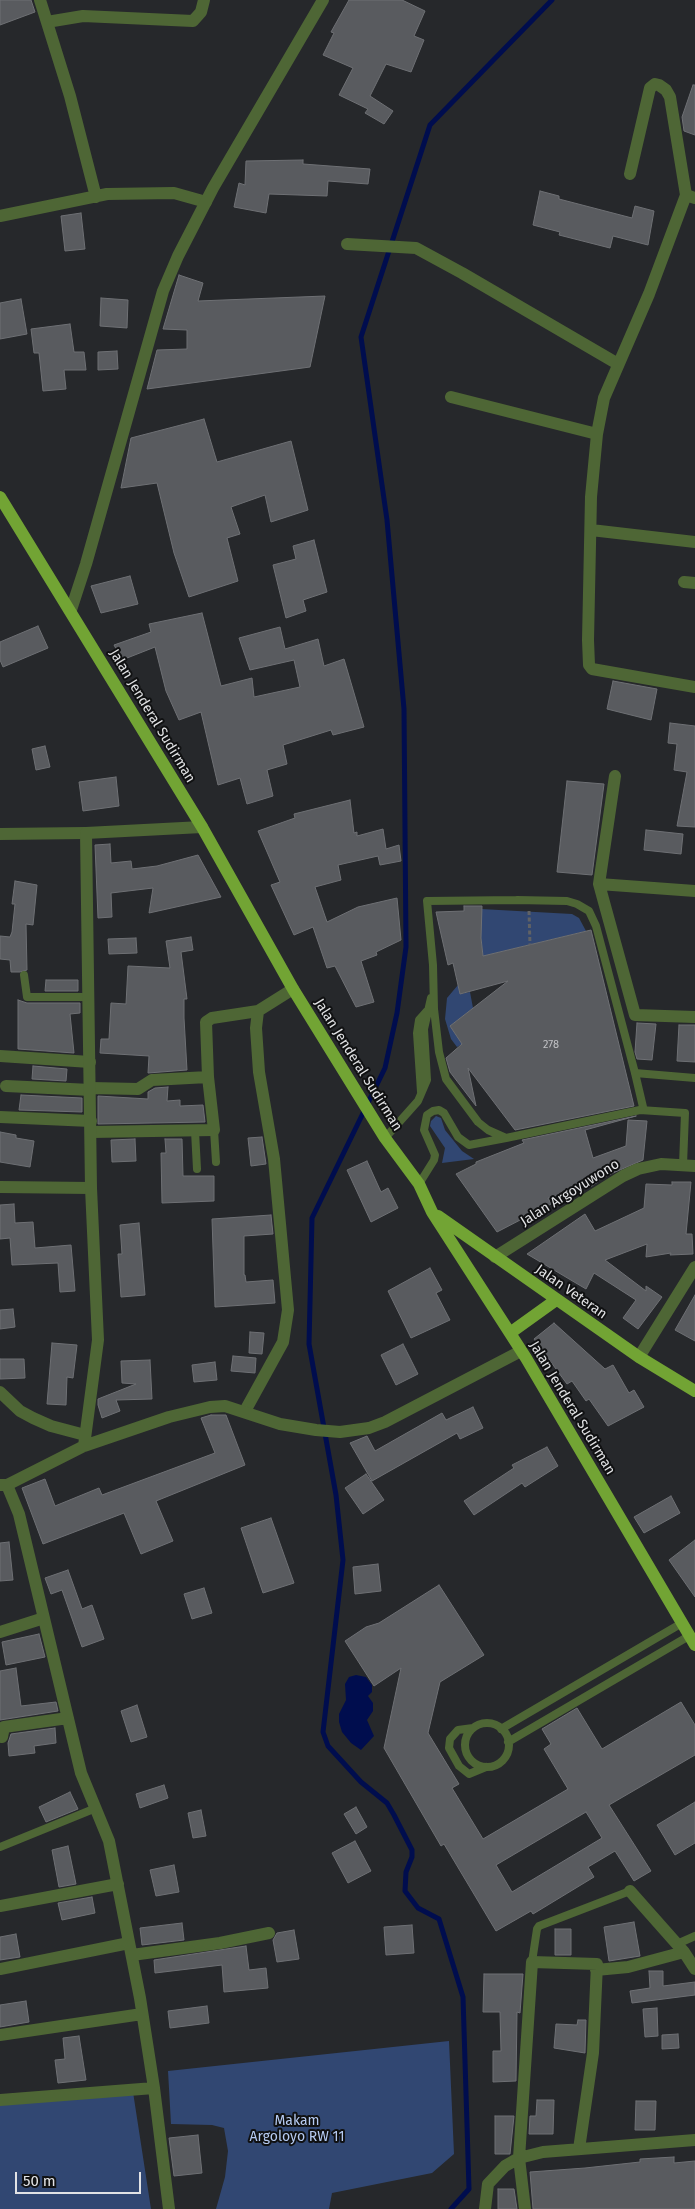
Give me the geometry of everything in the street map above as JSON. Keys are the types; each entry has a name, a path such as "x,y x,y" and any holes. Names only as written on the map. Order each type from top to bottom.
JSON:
{"main road":[{"name":"Jalan Jenderal Sudirman","path":"0,497 71,610 202,827 293,989 385,1138 419,1184 432,1212 521,1351 692,1640"},
{"name":"Jalan Veteran","path":"432,1212 639,1357 695,1391"},
{"path":"510,1333 556,1300"}],"street":[{"path":"40,0 70,96 96,197"},
{"path":"47,22 82,16 193,21 201,12 204,0"},
{"path":"71,610 86,564 163,291 206,202 257,109 323,0"},
{"path":"630,174 650,88 655,84 659,85 666,90 670,97 691,196 604,398 597,434 591,530 589,665 596,670 695,687"},
{"path":"0,216 96,197 174,192 206,202"},
{"path":"347,244 416,248 618,364"},
{"path":"451,397 597,434"},
{"path":"591,530 695,542"},
{"path":"615,776 599,884 635,1016 695,1017"},
{"path":"0,834 86,833 202,827"},
{"path":"85,1441 98,1340 91,1188 86,833"},
{"path":"599,884 695,891"},
{"path":"0,1117 91,1126 195,1131 214,1130 208,1077 206,1022 212,1018 258,1011 293,989"},
{"path":"245,1411 280,1349 288,1310 274,1159 259,1072 256,1028 258,1011"},
{"path":"0,1056 90,1062"},
{"path":"6,1086 138,1089 152,1080 208,1077"},
{"name":"Jalan Argoyuwono","path":"495,1257 623,1176 638,1169 661,1164 689,1165"},
{"path":"0,1187 91,1188"},
{"path":"639,1357 695,1267"},
{"path":"169,2209 154,2088 142,2014 106,1828 81,1773 19,1514 3,1485 85,1441 195,1410 225,1406 280,1424 316,1430 340,1432 369,1428 385,1422 521,1351"},
{"path":"0,1392 20,1410 33,1418 85,1441"},
{"path":"0,1632 44,1618"},
{"path":"2,1737 4,1727 68,1718"},
{"path":"0,1906 118,1884"},
{"path":"630,1891 680,1948 695,1969"},
{"path":"0,1969 130,1949 220,1943 269,1933"},
{"path":"596,1970 628,1967 680,1948"},
{"path":"525,2209 519,2158 532,1962 596,1964 593,2053 579,2149"},
{"path":"0,2035 142,2014"},
{"path":"0,2100 154,2088"},
{"path":"485,2209 488,2184 505,2166 519,2158 544,2152 695,2140"}],"lane":[{"path":"502,1139 478,1122 446,1079 438,1052 427,901 567,901 589,911 596,926 635,1073 643,1107 640,1110"},
{"path":"24,975 27,997 89,997"},
{"path":"385,1138 418,1101 427,1080 424,1029 434,986"},
{"path":"635,1073 695,1078"},
{"path":"419,1184 434,1160 435,1154 424,1130 427,1115 439,1110 444,1113 458,1137 469,1145 640,1110 685,1113 689,1165"},
{"path":"214,1130 216,1162"},
{"path":"195,1131 197,1169"},
{"path":"501,1729 682,1624"},
{"path":"508,1742 692,1640"},
{"path":"487,1723 501,1729 508,1742 508,1749 500,1762 469,1774 459,1766 449,1748 450,1739 458,1730 473,1728 487,1723"},
{"path":"473,1728 465,1741 468,1756 472,1762 486,1767"},
{"path":"0,1847 96,1808"},
{"path":"532,1962 539,1926 630,1891"},
{"path":"680,1948 695,1936"}],"path":[{"path":"529,900 530,944"}],"green space":[{"path":"481,909 572,914 579,918 586,931 483,956"},
{"path":"458,985 460,994 470,992 473,1008 450,1026 462,1044 457,1047 451,1039 445,1019 447,998"},
{"path":"436,1116 441,1118 445,1130 462,1151 474,1159 442,1163 445,1148 430,1126 431,1121"},
{"name":"Makam Argoloyo RW 11","path":"449,2041 454,2154 432,2173 332,2193 329,2209 216,2209 225,2177 228,2151 224,2128 212,2125 171,2124 168,2071"},
{"path":"133,2092 151,2209 0,2209 0,2105"}],"shaded area":[{"path":"356,1675 366,1677 372,1685 372,1692 368,1696 373,1703 373,1711 367,1720 374,1736 361,1750 351,1743 342,1732 339,1722 339,1714 346,1700 345,1684 349,1677"}],"building":[{"path":"0,0 31,0 35,12 0,25"},
{"path":"349,0 402,0 425,11 414,36 424,40 411,72 386,64 370,96 393,111 384,124 365,113 368,109 339,95 353,68 323,55 334,33 331,32"},
{"path":"693,85 695,85 695,135 684,131 682,117"},
{"path":"303,160 303,164 370,169 368,184 328,181 327,196 269,194 266,213 234,207 239,183 245,185 246,161"},
{"path":"540,191 559,196 559,199 632,218 635,206 654,211 648,245 613,236 610,248 559,235 560,232 533,225"},
{"path":"81,213 85,249 65,251 61,216"},
{"path":"179,275 203,283 198,301 325,296 310,367 147,389 157,350 187,349 187,330 163,329"},
{"path":"101,298 128,300 127,328 100,326"},
{"path":"21,299 27,334 0,339 0,303"},
{"path":"70,324 74,352 84,352 86,370 64,370 66,389 43,391 39,353 34,353 31,329"},
{"path":"117,351 118,369 98,370 98,352"},
{"path":"204,419 217,462 291,441 308,510 271,522 265,495 231,507 240,534 227,538 238,581 189,597 174,553 157,483 121,488 131,438"},
{"path":"314,540 327,592 303,600 306,611 286,618 273,565 296,559 293,546"},
{"path":"130,576 138,604 101,613 91,586"},
{"path":"202,613 221,686 252,678 254,697 300,687 294,660 250,670 239,638 280,627 285,649 318,639 324,666 344,659 364,727 333,735 331,730 283,745 287,764 267,770 273,796 247,804 240,778 218,785 201,712 179,720 166,691 155,647 122,660 114,645 151,632 149,624"},
{"path":"38,626 48,648 3,667 0,660 0,642"},
{"path":"613,681 657,689 651,720 607,709"},
{"path":"670,723 695,726 695,827 677,826 687,772 674,770 677,744 668,743"},
{"path":"45,746 50,767 36,770 32,749"},
{"path":"116,777 119,806 83,811 79,782"},
{"path":"567,781 604,784 592,875 557,872"},
{"path":"350,800 354,833 357,832 357,836 383,829 386,849 399,845 401,861 380,865 378,856 338,865 341,880 315,887 327,922 358,907 397,898 401,940 376,952 377,955 361,961 374,1002 356,1007 335,966 327,968 313,927 294,935 271,885 280,882 258,831 295,818 294,814"},
{"path":"646,830 683,834 681,854 644,850"},
{"path":"110,844 111,863 131,861 132,869 157,866 198,855 221,897 149,913 153,888 111,893 112,917 98,918 95,845"},
{"path":"15,881 37,885 33,925 26,924 27,970 20,972 11,972 10,960 0,959 0,936 10,937 12,932 15,904 12,904"},
{"path":"464,906 482,906 481,938 483,956 591,930 634,1106 515,1130 468,1068 476,1106 450,1072 446,1058 462,1044 450,1026 508,981 460,994 453,963 448,965 436,912 464,911"},
{"path":"191,937 193,950 181,952 187,999 184,999 184,1018 187,1070 148,1073 149,1056 100,1053 101,1039 109,1039 111,1003 126,1004 128,966 170,968 166,941"},
{"path":"136,938 137,953 109,954 108,939"},
{"path":"46,980 78,980 78,991 45,991"},
{"path":"18,1000 27,1003 80,1003 80,1013 70,1014 74,1053 18,1049"},
{"path":"637,1023 656,1024 652,1060 637,1059 635,1052"},
{"path":"679,1025 695,1025 695,1062 677,1061"},
{"path":"33,1066 67,1069 66,1081 32,1079"},
{"path":"168,1087 167,1101 180,1100 180,1106 203,1105 205,1122 98,1124 98,1096 148,1099 148,1092 155,1088"},
{"path":"21,1095 82,1098 82,1112 19,1110"},
{"path":"636,1116 585,1130 593,1158 626,1146 628,1120 647,1121 643,1160 599,1179 592,1186 548,1198 551,1204 497,1232 456,1174 476,1164 476,1162 524,1143 522,1140"},
{"path":"0,1132 16,1135 16,1138 34,1141 30,1167 0,1162"},
{"path":"262,1137 266,1164 251,1166 248,1138"},
{"path":"135,1139 136,1161 112,1162 111,1140"},
{"path":"165,1139 182,1139 183,1176 214,1176 214,1201 162,1203 161,1153 166,1153"},
{"path":"367,1161 381,1192 388,1188 398,1208 371,1222 347,1170"},
{"path":"672,1182 691,1182 686,1234 692,1234 693,1254 670,1255 671,1253 646,1257 647,1244 605,1260 646,1291 646,1286 662,1297 638,1329 623,1318 636,1300 594,1273 586,1289 527,1254 585,1214 595,1231 644,1208 646,1184 672,1185"},
{"path":"14,1204 15,1223 33,1222 35,1248 71,1245 75,1291 60,1292 58,1263 12,1265 10,1238 0,1239 0,1205"},
{"path":"271,1215 273,1234 244,1236 244,1275 246,1282 273,1280 275,1303 215,1307 212,1219"},
{"path":"139,1223 145,1295 121,1297 118,1254 122,1254 120,1225"},
{"path":"430,1268 442,1290 436,1293 450,1320 411,1338 388,1291"},
{"path":"695,1295 695,1341 675,1330"},
{"path":"13,1309 15,1327 0,1329 0,1310"},
{"path":"554,1323 605,1369 613,1365 629,1393 634,1390 644,1407 608,1426 589,1399 586,1401 572,1381 567,1384 534,1339"},
{"path":"250,1332 264,1333 262,1354 249,1353"},
{"path":"52,1343 77,1345 73,1378 67,1377 66,1405 47,1404"},
{"path":"403,1344 418,1374 396,1385 381,1355"},
{"path":"233,1356 256,1358 255,1373 231,1371"},
{"path":"0,1359 24,1359 25,1378 0,1379"},
{"path":"150,1360 152,1399 116,1400 120,1411 102,1418 98,1399 136,1384 122,1383 121,1361"},
{"path":"215,1362 217,1380 194,1382 192,1365"},
{"path":"473,1407 483,1428 460,1439 457,1433 372,1481 350,1443 367,1436 375,1451 442,1413 446,1420"},
{"path":"211,1415 226,1415 245,1465 156,1501 173,1541 141,1554 124,1513 43,1544 22,1488 45,1479 55,1506 99,1488 102,1495 215,1453 201,1418"},
{"path":"547,1447 558,1466 525,1487 522,1483 474,1515 464,1501 514,1468 512,1465"},
{"path":"366,1474 384,1500 363,1514 345,1488"},
{"path":"671,1496 680,1513 644,1533 634,1517"},
{"path":"271,1518 294,1583 263,1593 241,1528"},
{"path":"695,1540 695,1597 669,1560"},
{"path":"9,1542 13,1580 0,1581 0,1543"},
{"path":"378,1564 381,1591 355,1594 353,1567"},
{"path":"68,1570 82,1609 92,1605 104,1639 82,1647 62,1590 51,1594 45,1578"},
{"path":"439,1585 484,1655 440,1682 428,1733 459,1784 452,1788 483,1839 568,1789 544,1749 551,1744 542,1729 577,1708 602,1749 681,1702 695,1725 695,1755 609,1805 651,1871 634,1881 615,1851 588,1867 594,1877 533,1914 531,1911 496,1931 444,1844 441,1846 384,1748 401,1668 374,1686 345,1641 366,1627 379,1623","holes":["586,1812 602,1838 512,1892 496,1865"]},
{"path":"204,1588 212,1613 192,1619 184,1594"},
{"path":"39,1634 45,1657 6,1665 2,1642"},
{"path":"16,1668 21,1706 56,1702 58,1711 0,1720 0,1671"},
{"path":"137,1705 147,1737 131,1742 121,1711"},
{"path":"55,1728 56,1743 34,1746 35,1753 9,1756 8,1743 11,1734"},
{"path":"164,1785 168,1798 140,1808 136,1794"},
{"path":"70,1792 78,1809 46,1822 39,1807"},
{"path":"695,1802 695,1843 675,1855 657,1825"},
{"path":"356,1807 367,1827 356,1834 344,1814"},
{"path":"201,1810 206,1836 193,1838 188,1813"},
{"path":"355,1841 371,1871 348,1883 332,1853"},
{"path":"68,1846 76,1884 59,1887 52,1850"},
{"path":"174,1865 179,1892 156,1896 150,1870"},
{"path":"92,1897 95,1913 62,1920 58,1903"},
{"path":"634,1922 640,1956 609,1961 604,1927"},
{"path":"182,1923 184,1940 142,1945 140,1928"},
{"path":"412,1925 414,1953 386,1955 384,1927"},
{"path":"555,1929 571,1929 571,1955 555,1955"},
{"path":"294,1930 299,1959 277,1962 273,1940 277,1933"},
{"path":"16,1934 20,1957 0,1960 0,1937"},
{"path":"246,1946 249,1970 266,1968 268,1988 224,1992 222,1965 155,1973 154,1960"},
{"path":"649,1971 663,1971 663,1986 695,1982 695,1995 632,2003 630,1991 650,1988"},
{"path":"484,1974 523,1974 520,2013 517,2012 516,2081 493,2082 493,2051 501,2051 500,2012 483,2012"},
{"path":"26,2001 29,2022 0,2027 0,2005"},
{"path":"207,2006 209,2023 170,2028 168,2011"},
{"path":"657,2008 658,2036 645,2037 643,2009"},
{"path":"578,2020 586,2020 585,2053 554,2048 556,2024 577,2025"},
{"path":"678,2034 679,2048 662,2049 662,2035"},
{"path":"79,2036 86,2080 58,2083 55,2060 65,2059 63,2038"},
{"path":"537,2100 554,2100 553,2134 529,2134 530,2116 536,2116"},
{"path":"636,2101 656,2101 655,2130 635,2130"},
{"path":"495,2116 514,2116 510,2154 495,2154"},
{"path":"198,2135 202,2173 174,2176 169,2138"},
{"path":"674,2157 674,2163 695,2161 695,2209 533,2209 530,2172 585,2168 640,2162 640,2159"},
{"path":"498,2189 514,2189 517,2209 498,2209"}],"waterway":[{"path":"451,2209 469,2189 463,1997 439,1919 418,1908 405,1891 406,1872 412,1857 412,1850 394,1815 387,1803 361,1782 328,1746 323,1732 343,1560 336,1495 309,1344 312,1218 385,1068 397,1013 406,947 404,709 387,520 361,337 430,125 552,0"}]}
